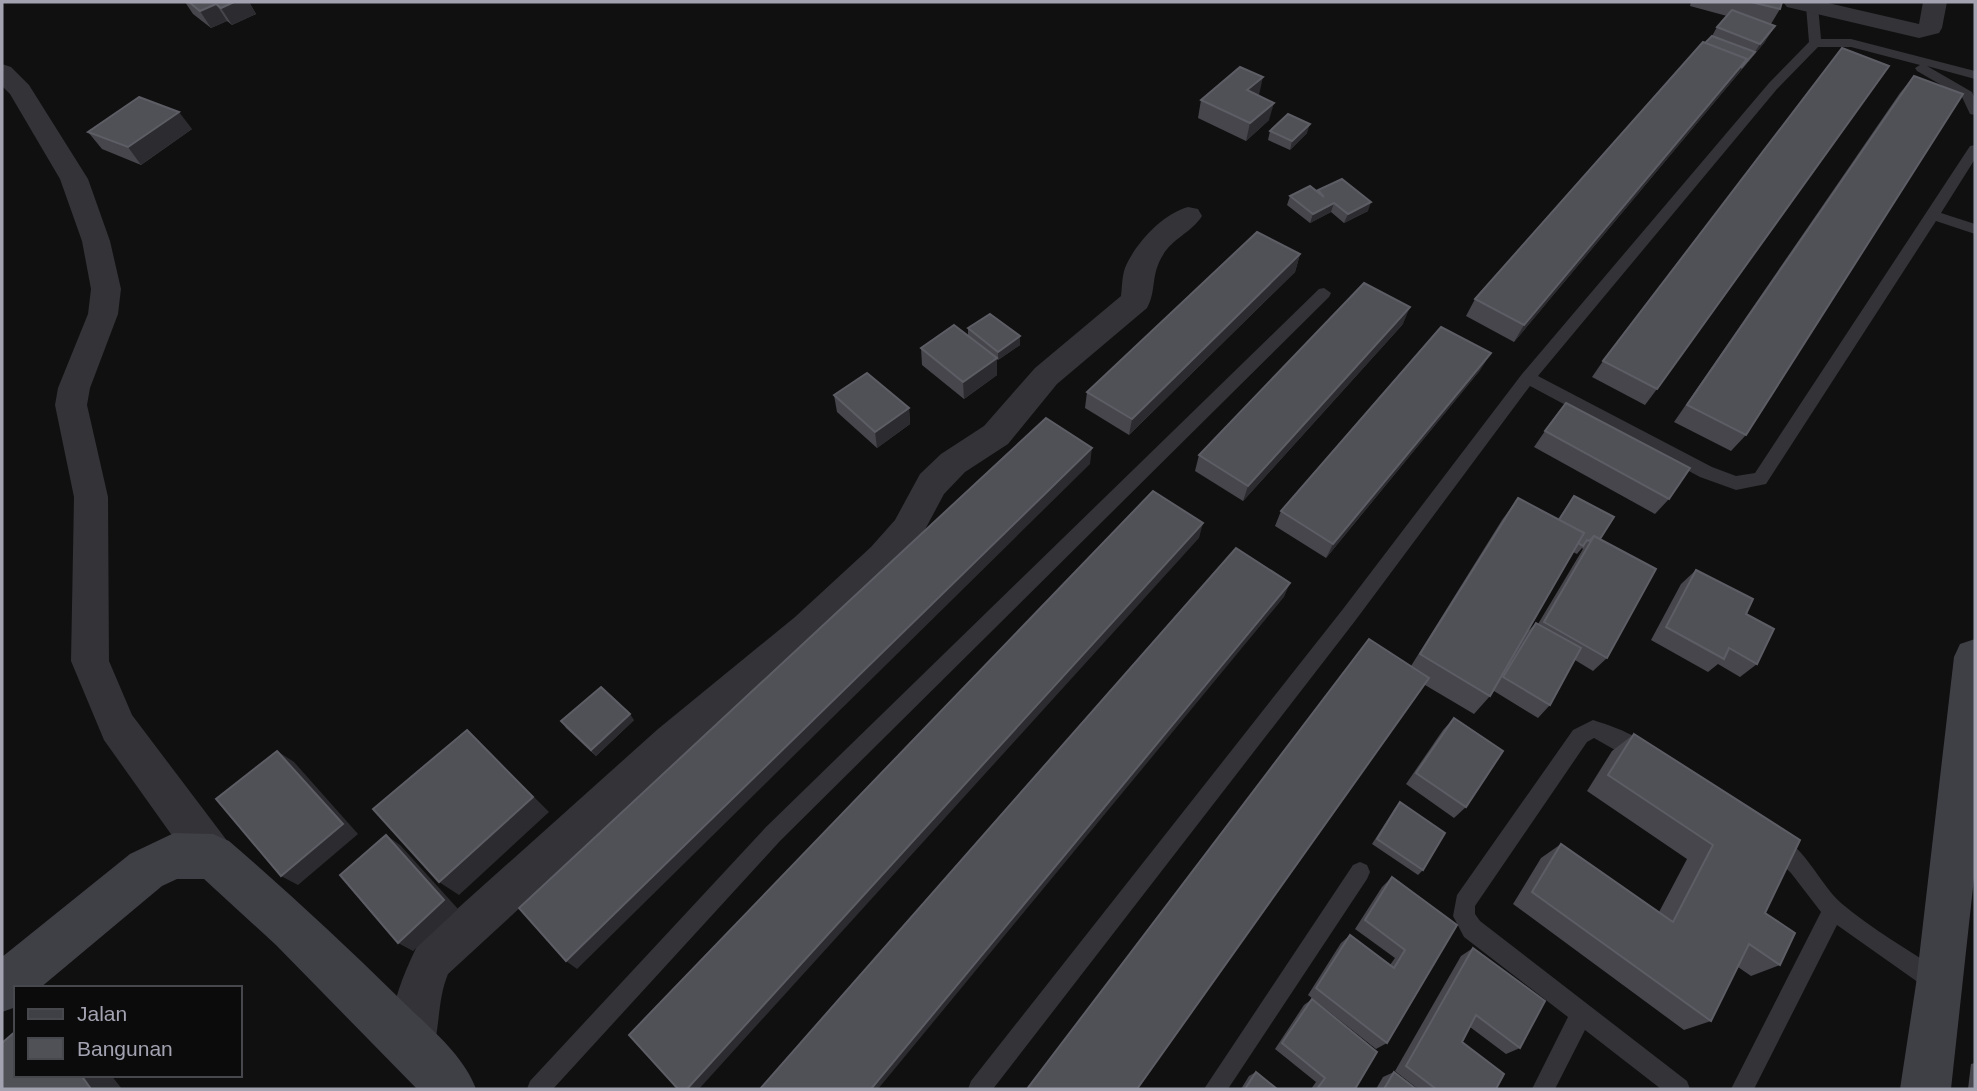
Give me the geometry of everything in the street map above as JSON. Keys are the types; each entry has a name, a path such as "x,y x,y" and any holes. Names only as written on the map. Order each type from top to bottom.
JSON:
{"street":[{"path":"1803,4 1919,31 1930,28 1934,2"},
{"path":"2,72 20,90 74,179 96,241 106,289 103,314 74,388 71,405 91,497 90,661 118,727 213,857 293,928 413,1046 451,1089"},
{"path":"413,1046 420,988 433,959 632,778 808,628 883,558 908,529 932,484 953,463 996,435 1046,376 1136,300 1139,270 1154,244 1188,216"},
{"path":"1925,1089 1940,984 1975,657"},
{"path":"2,988 146,870 174,856 213,857"}],"lane":[{"path":"1803,4 1815,43"},
{"path":"979,1089 1349,615 1528,378 1773,86 1815,43 1851,43 1975,75"},
{"path":"1893,53 1967,95 1975,111"},
{"path":"1528,378 1706,471 1736,483 1760,479 1975,149"},
{"path":"1933,215 1975,229"},
{"path":"538,1089 774,834 1324,293"},
{"path":"1655,764 1612,735 1593,729 1580,736 1465,903 1464,916 1472,929 1679,1089"},
{"path":"1753,828 1781,849 1833,910 1940,984"},
{"path":"1215,1089 1360,872"},
{"path":"1742,1089 1833,910"},
{"path":"1543,1089 1582,1013"}],"building":[{"path":"189,2 234,2 221,8 216,4 200,11"},
{"path":"1751,2 1782,2 1780,9"},
{"path":"1732,10 1775,26 1760,44 1717,27"},
{"path":"1712,36 1755,52 1741,68 1747,59 1705,43"},
{"path":"1703,42 1747,59 1524,325 1475,299"},
{"path":"1842,48 1889,66 1657,389 1603,361"},
{"path":"1240,67 1263,77 1247,90 1274,103 1250,123 1201,100"},
{"path":"1914,76 1963,94 1746,435 1687,405"},
{"path":"139,97 179,112 128,147 88,132"},
{"path":"1288,114 1310,124 1292,141 1270,131"},
{"path":"1342,179 1371,202 1348,214 1334,203 1313,214 1290,196 1310,186 1324,197 1318,190"},
{"path":"1257,232 1300,254 1132,419 1087,392"},
{"path":"1364,283 1410,307 1248,486 1199,455"},
{"path":"990,314 1020,336 998,352 968,328"},
{"path":"954,325 997,358 963,382 921,348"},
{"path":"1441,327 1491,353 1333,544 1281,511"},
{"path":"867,373 909,408 875,432 834,395"},
{"path":"1566,403 1690,468 1669,499 1545,431"},
{"path":"1046,418 1092,448 566,961 519,908"},
{"path":"1153,491 1203,523 687,1089 678,1089 629,1035"},
{"path":"1574,496 1614,517 1600,539 1594,536 1583,546 1578,543 1584,533 1559,520"},
{"path":"1518,498 1584,533 1490,696 1420,654"},
{"path":"1594,536 1656,569 1607,658 1544,622"},
{"path":"1236,548 1290,583 871,1089 760,1089"},
{"path":"1696,570 1753,599 1746,614 1774,629 1757,664 1729,648 1724,659 1666,627"},
{"path":"1536,623 1581,648 1550,705 1503,677"},
{"path":"1369,639 1429,678 1137,1089 1027,1089"},
{"path":"601,687 630,714 591,750 561,721"},
{"path":"1454,718 1503,751 1466,807 1416,773"},
{"path":"467,730 533,797 439,882 373,809"},
{"path":"1634,734 1800,840 1765,913 1795,933 1780,965 1749,944 1711,1021 1532,892 1561,844 1673,922 1713,845 1608,775"},
{"path":"277,751 343,824 281,876 216,799"},
{"path":"1400,802 1445,833 1423,870 1377,839"},
{"path":"386,835 444,900 398,943 340,875"},
{"path":"1392,877 1457,925 1387,1043 1316,988 1350,935 1394,968 1405,950 1365,920"},
{"path":"1473,948 1545,1001 1520,1048 1476,1015 1462,1042 1504,1074 1496,1089 1436,1089 1406,1066"},
{"path":"1312,999 1377,1052 1355,1089 1317,1089 1325,1078 1282,1043"},
{"path":"14,1033 14,1077 82,1077 91,1089 2,1089 2,1043"},
{"path":"1256,1072 1277,1089 1245,1089"},
{"path":"1394,1072 1416,1089 1384,1089"}]}
